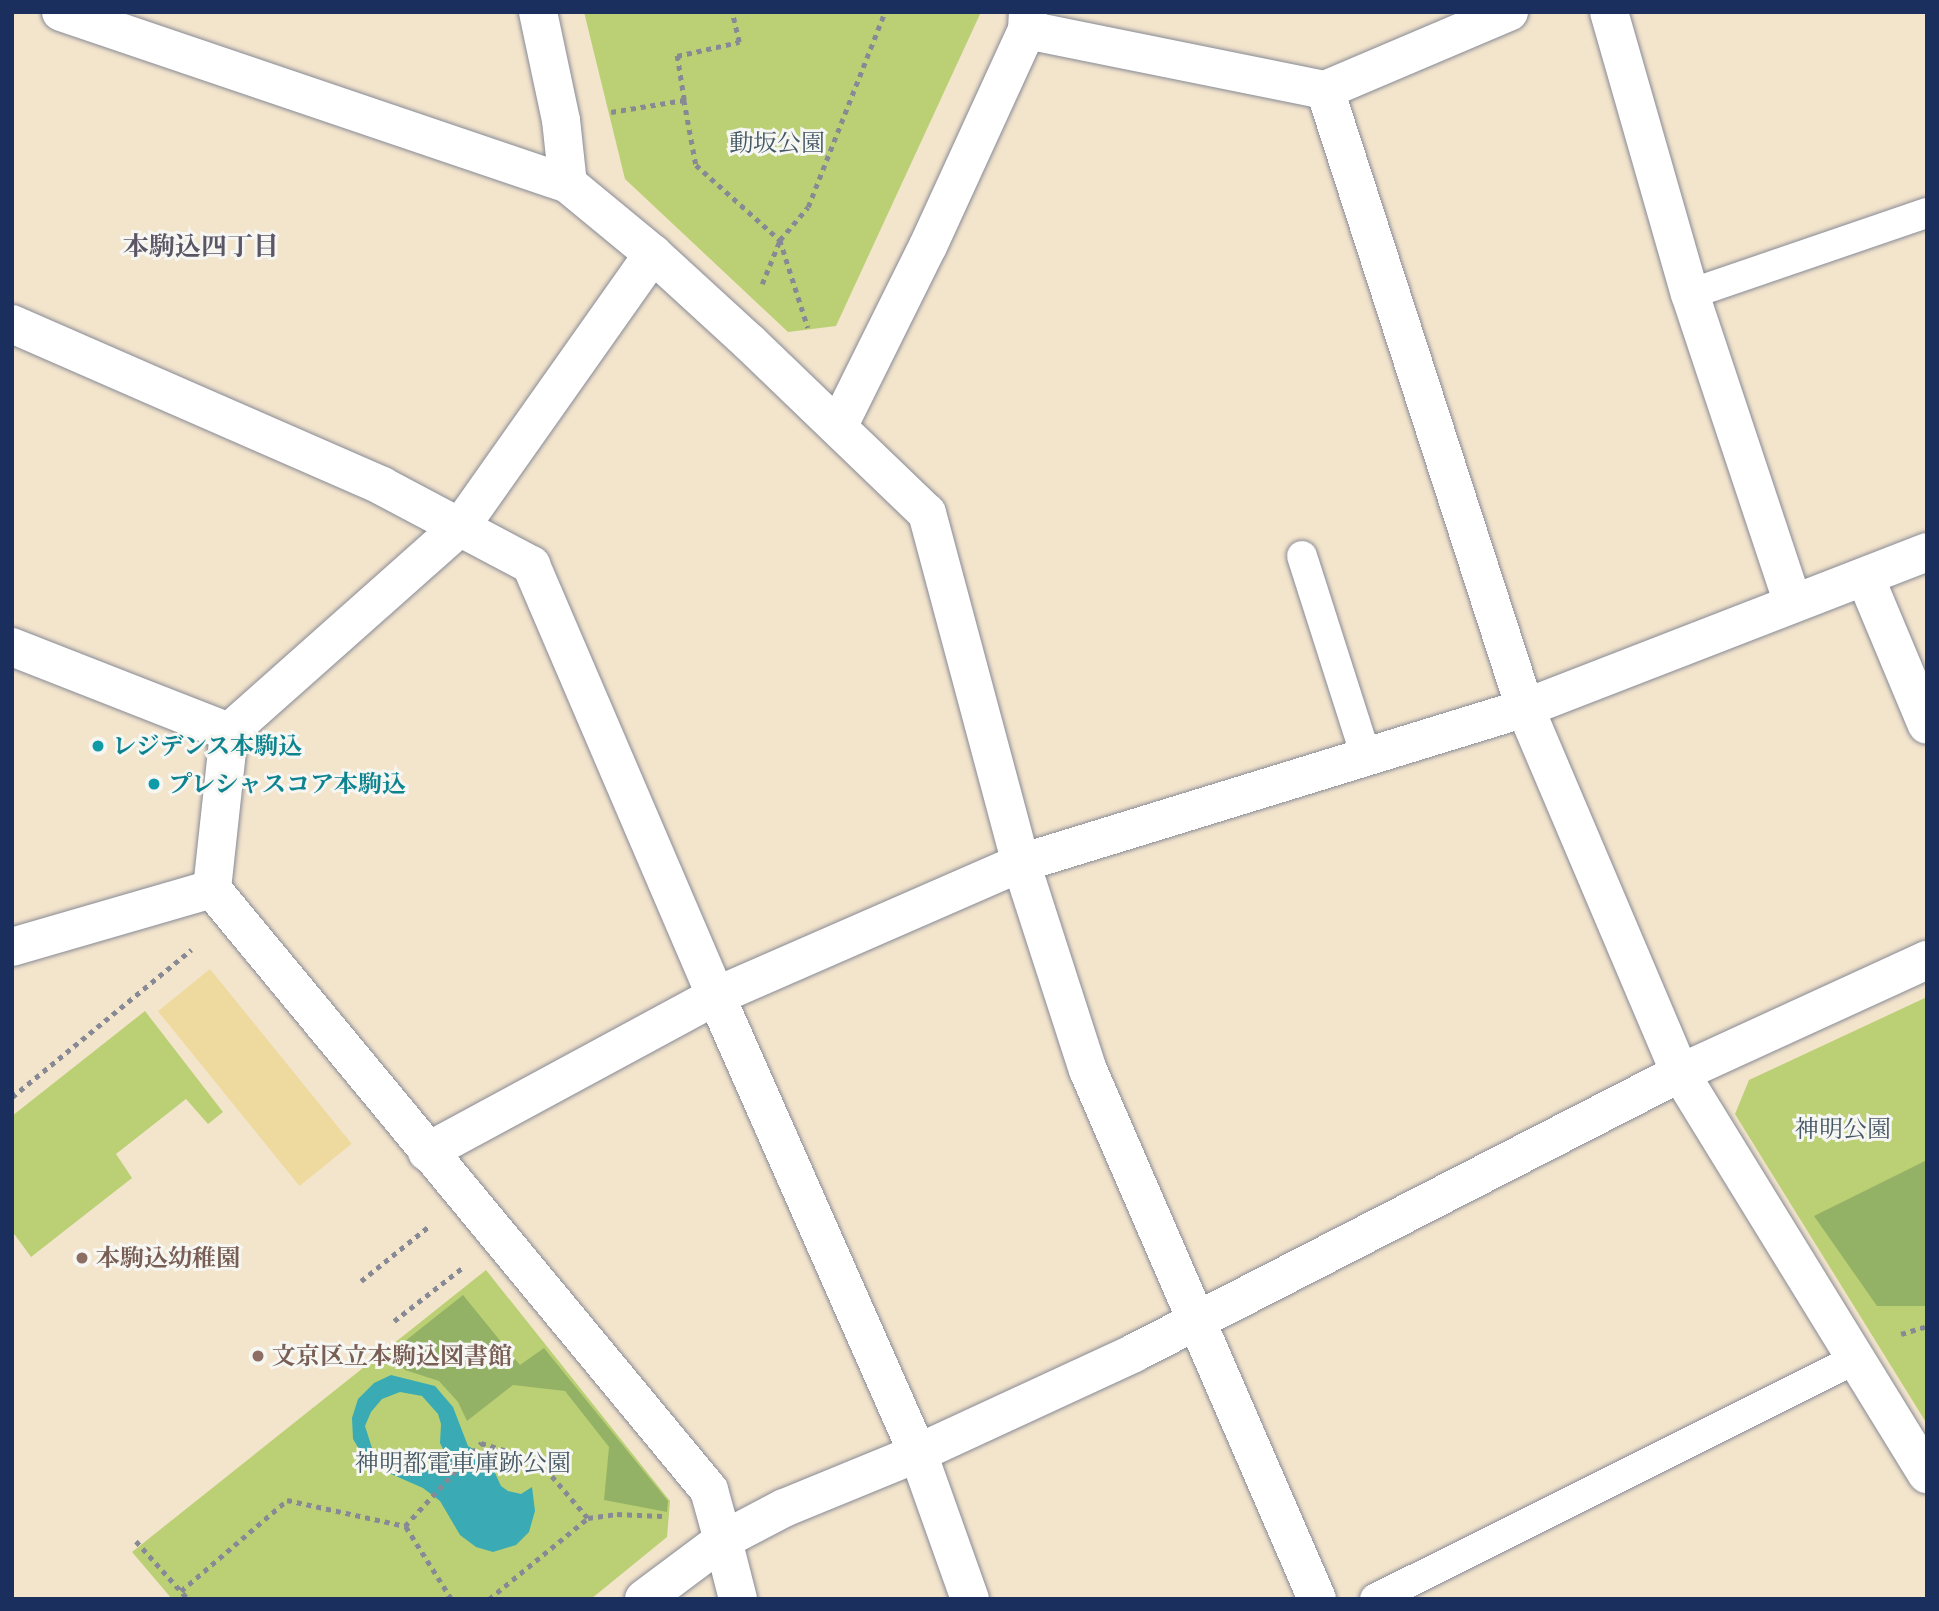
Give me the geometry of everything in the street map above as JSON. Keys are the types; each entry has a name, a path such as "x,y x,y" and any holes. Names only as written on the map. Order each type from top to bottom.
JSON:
{"street":[{"path":"61,12 568,184 653,254 839,425 927,513 1021,863 1088,1070 1317,1599"},
{"path":"538,12 561,120 568,184"},
{"path":"839,425 928,246 1028,21 1325,90 1509,12"},
{"path":"1609,12 1690,294 1793,603"},
{"path":"1325,90 1525,708 1680,1073 1927,1474"},
{"path":"653,254 461,526 229,732 222,903 709,1490 738,1599"},
{"path":"12,324 382,486 531,565 716,996 918,1453 970,1599"},
{"path":"427,1152 716,996 1021,863 1525,708 1927,552"},
{"path":"1865,577 1927,725"},
{"path":"12,647 229,732"},
{"path":"12,947 222,903"},
{"path":"644,1599 723,1541 784,1508 918,1453 1198,1320 1680,1073 1927,960"}],"lane":[{"path":"1690,294 1927,213"},
{"path":"1302,556 1366,757"},
{"path":"1375,1599 1856,1359"}],"path":[{"path":"732,12 739,41 677,56 696,166 780,240"},
{"path":"762,283 780,240 808,207 885,12"},
{"path":"561,120 684,100"},
{"path":"12,1097 222,903"},
{"path":"361,1281 436,1221"},
{"path":"394,1321 499,1240"},
{"path":"405,1526 481,1443 539,1461 588,1518"},
{"path":"181,1591 287,1500 405,1526 451,1599"},
{"path":"489,1599 588,1518 617,1514 668,1517"},
{"path":"136,1541 188,1599"}],"green space":[{"name":"動坂公園","path":"584,12 981,12 836,326 788,332 625,179"},
{"name":"神明公園","path":"1927,997 1927,1424 1735,1114 1749,1080"},
{"path":"145,1011 223,1112 208,1124 186,1099 116,1154 132,1178 31,1257 12,1231 12,1116"},
{"path":"1927,1160 1927,1306 1877,1306 1814,1216"},
{"name":"神明都電車庫跡公園","path":"486,1270 670,1501 667,1537 591,1599 172,1599 132,1552"},
{"path":"463,1295 520,1365 544,1348 668,1501 667,1512 604,1500 609,1447 565,1391 513,1385 467,1421 458,1402 439,1381 405,1370 390,1353"}],"sand":[{"path":"210,969 352,1144 300,1186 158,1011"}],"water":[{"path":"391,1375 435,1386 453,1407 468,1446 497,1462 495,1473 501,1486 521,1494 532,1487 535,1511 529,1532 516,1545 493,1552 476,1547 460,1535 440,1501 423,1488 368,1464 353,1439 352,1418 358,1399 374,1383","holes":["400,1392 422,1396 438,1414 441,1424 440,1443 448,1459 441,1467 431,1471 413,1463 398,1463 385,1458 372,1448 365,1426 371,1412 382,1399"]}],"place":[{"name":"レジデンス本駒込","path":"98,746"},
{"name":"プレシャスコア本駒込","path":"154,784"},
{"name":"本駒込幼稚園","path":"82,1258"},
{"name":"文京区立本駒込図書館","path":"258,1356"}],"district":[{"name":"本駒込四丁目","path":"201,247"}]}
